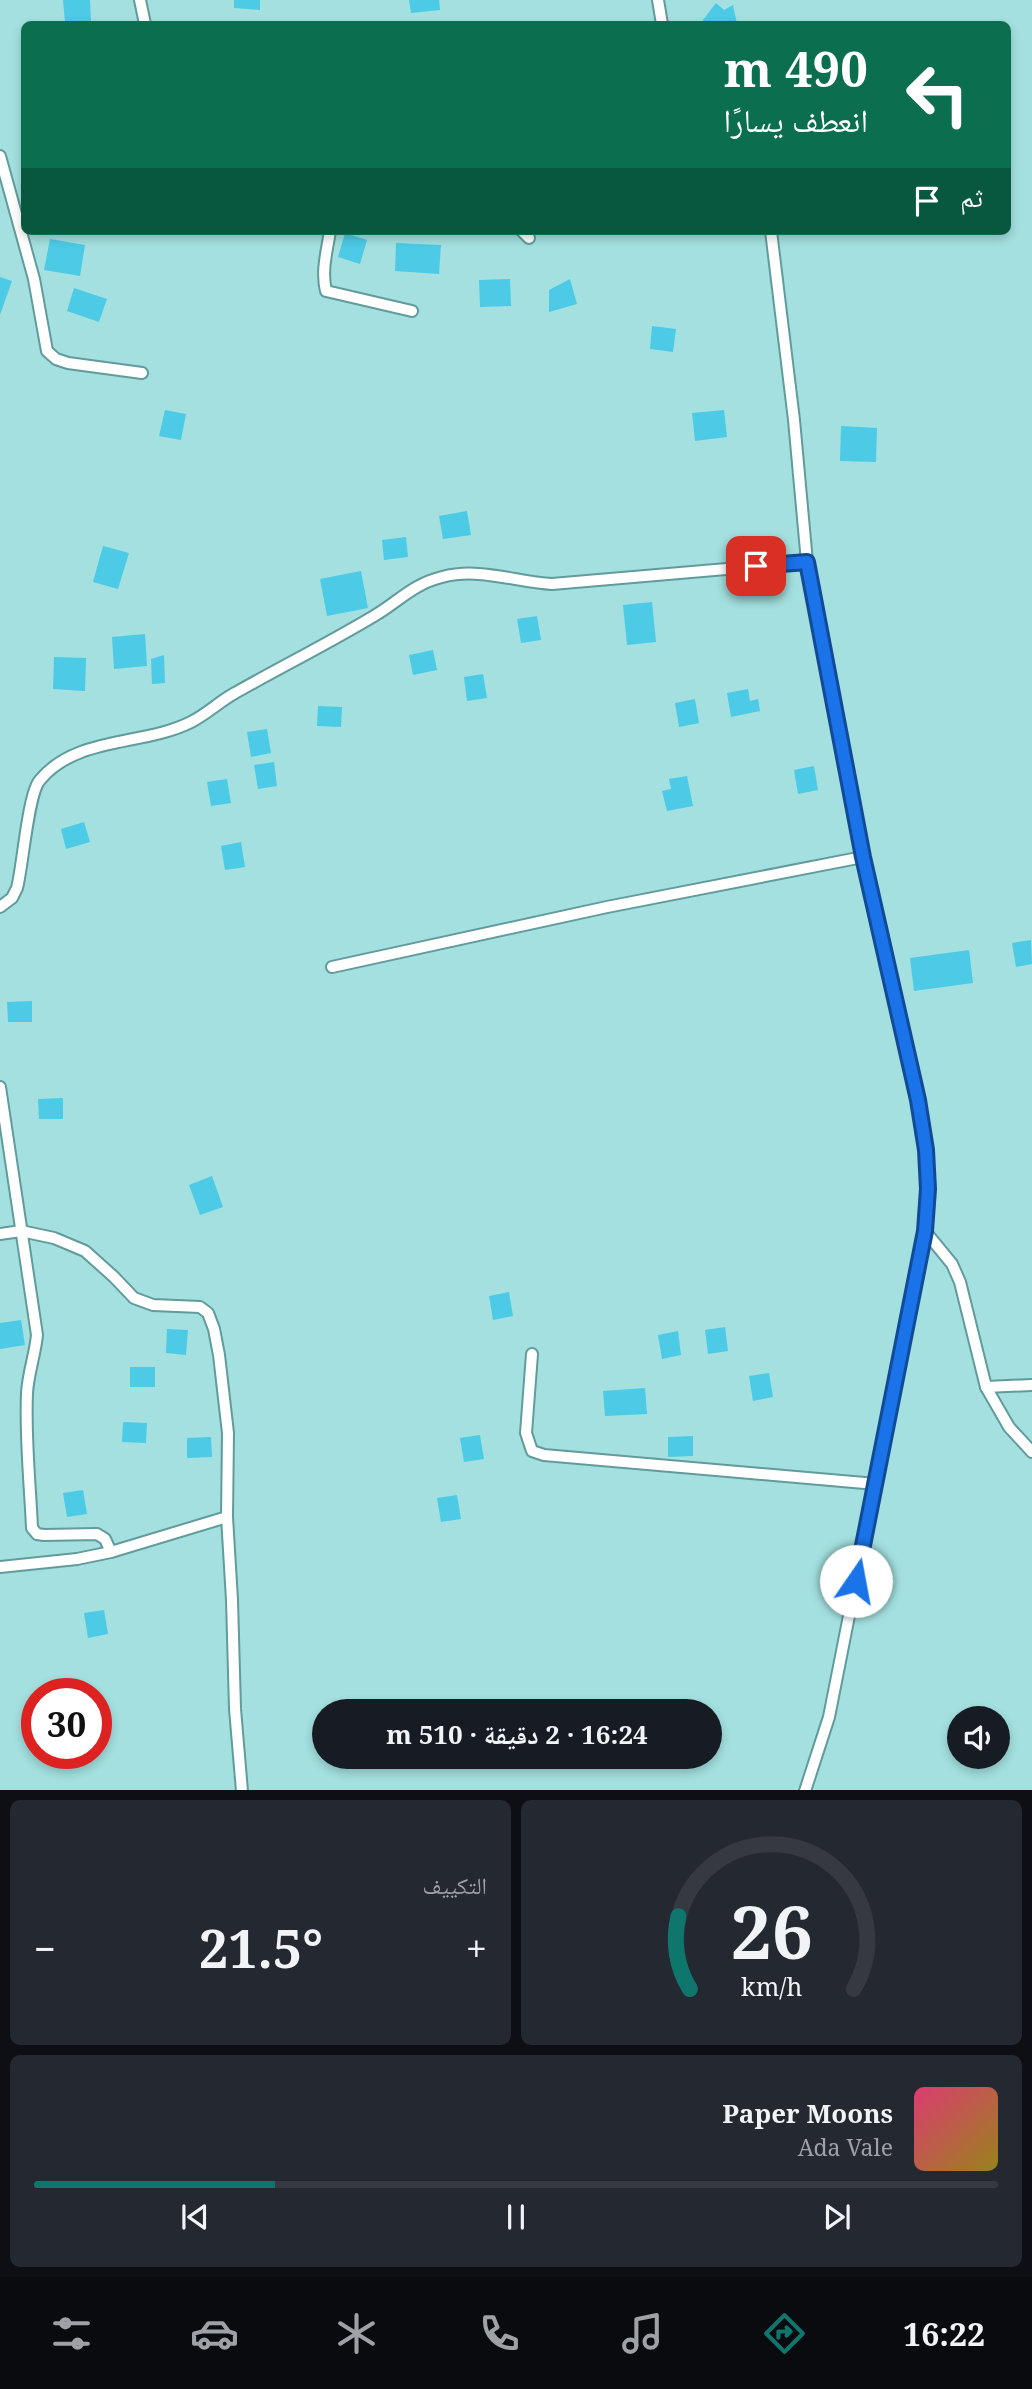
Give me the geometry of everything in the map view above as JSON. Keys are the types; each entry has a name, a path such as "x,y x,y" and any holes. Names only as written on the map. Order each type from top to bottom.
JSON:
{"street":[{"path":"140,0 144,21"},
{"path":"658,0 662,21"},
{"path":"0,156 21,232"},
{"path":"22,235 34,279 47,351 56,359 68,363 142,373"},
{"path":"329,235 323,281 326,291 412,311"},
{"path":"771,235 794,421 807,562 863,857 920,1112 927,1176 925,1231 876,1484 829,1717 805,1790"},
{"path":"0,907 12,898 17,888 32,797 38,781 56,765 87,750 191,722 227,697 377,615 411,588 443,576 477,572 552,584 807,562"},
{"path":"331,967 607,906 863,857"},
{"path":"0,1087 37,1335 35,1359 27,1389 33,1528 37,1534 44,1535 97,1534 105,1539 111,1552"},
{"path":"0,1234 21,1231 54,1238 85,1251 134,1298 153,1305 200,1307 208,1313 219,1355 228,1433 227,1517 235,1709 242,1790"},
{"path":"925,1231 952,1264 960,1282 986,1387 1009,1427 1032,1452"},
{"path":"532,1354 526,1433 532,1451 544,1455 876,1484"},
{"path":"986,1387 1032,1385"},
{"path":"0,1567 77,1559 111,1552 227,1517"}],"building":[{"path":"63,0 90,0 91,21 65,21"},
{"path":"234,0 260,0 260,10 234,8"},
{"path":"409,0 439,0 440,10 411,13"},
{"path":"716,3 724,10 733,5 736,21 702,21"},
{"path":"344,235 367,240 360,264 338,257"},
{"path":"50,239 85,245 80,276 44,270"},
{"path":"396,243 441,245 439,274 395,271"},
{"path":"0,277 12,281 0,315"},
{"path":"510,279 511,306 480,307 479,280"},
{"path":"570,279 577,304 549,312 549,290"},
{"path":"74,288 107,299 99,322 67,311"},
{"path":"652,326 676,329 673,352 650,349"},
{"path":"165,410 186,414 181,440 159,436"},
{"path":"724,410 727,437 695,441 692,413"},
{"path":"841,426 877,428 876,462 840,461"},
{"path":"467,511 471,535 443,539 439,516"},
{"path":"406,537 408,557 384,560 382,540"},
{"path":"103,546 129,553 118,589 93,582"},
{"path":"361,571 368,608 327,616 320,579"},
{"path":"652,602 656,642 627,645 623,605"},
{"path":"537,616 541,640 521,643 517,619"},
{"path":"145,634 147,666 114,669 112,637"},
{"path":"433,650 437,670 413,675 409,655"},
{"path":"164,655 165,683 152,684 151,659"},
{"path":"54,657 86,658 85,691 53,689"},
{"path":"483,674 487,698 467,701 464,677"},
{"path":"748,689 750,701 758,699 760,711 731,717 727,693"},
{"path":"695,699 699,723 679,727 675,703"},
{"path":"318,706 342,707 341,727 317,726"},
{"path":"267,729 271,753 251,757 247,732"},
{"path":"274,762 277,786 258,789 254,765"},
{"path":"814,766 818,790 798,794 794,770"},
{"path":"687,776 693,806 667,811 662,791 671,789 669,779"},
{"path":"227,779 231,803 211,806 207,782"},
{"path":"84,822 90,842 66,849 61,829"},
{"path":"241,842 245,867 225,870 221,846"},
{"path":"1031,940 1032,964 1016,967 1012,943"},
{"path":"969,950 973,983 914,991 910,958"},
{"path":"32,1001 32,1022 8,1022 7,1002"},
{"path":"63,1098 63,1119 39,1119 38,1099"},
{"path":"212,1176 223,1207 200,1215 189,1185"},
{"path":"509,1292 513,1316 493,1320 489,1296"},
{"path":"21,1320 25,1345 0,1349 0,1323"},
{"path":"725,1327 728,1351 708,1354 705,1330"},
{"path":"167,1329 188,1330 186,1355 166,1353"},
{"path":"678,1331 681,1355 662,1359 658,1335"},
{"path":"130,1367 155,1367 155,1387 130,1387"},
{"path":"769,1373 773,1397 753,1401 749,1376"},
{"path":"645,1388 647,1414 605,1416 603,1391"},
{"path":"123,1422 147,1423 146,1443 122,1442"},
{"path":"480,1435 484,1459 464,1462 460,1438"},
{"path":"693,1436 693,1456 668,1457 668,1437"},
{"path":"211,1437 212,1457 187,1458 187,1438"},
{"path":"83,1490 87,1514 67,1517 63,1493"},
{"path":"457,1495 461,1519 441,1522 437,1498"},
{"path":"104,1610 108,1634 88,1638 84,1613"}],"route":[{"path":"756,566 807,562 863,857 918,1100 926,1150 928,1189 925,1231 856,1581"}]}
